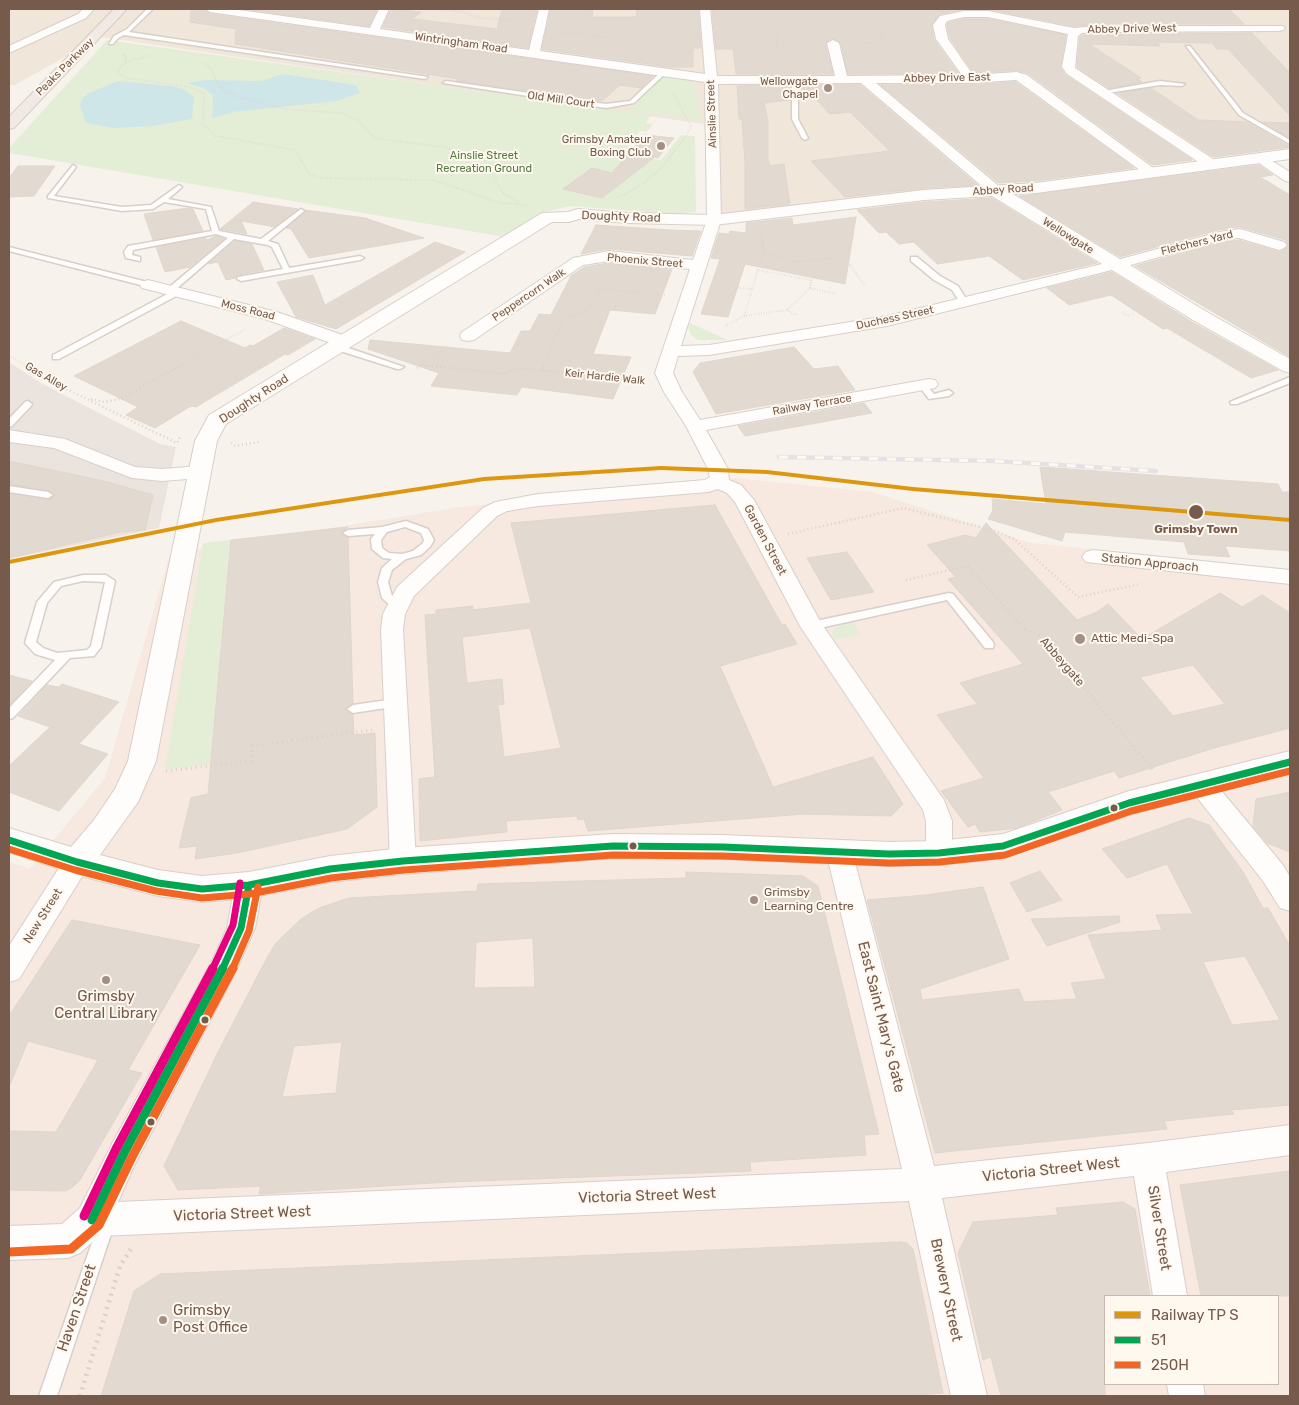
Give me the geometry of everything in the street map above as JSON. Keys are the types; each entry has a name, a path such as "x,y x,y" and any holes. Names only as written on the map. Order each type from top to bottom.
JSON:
{"highway":[{"name":"Peaks Parkway","path":"9,125 121,9"}],"street":[{"path":"9,50 82,16 89,9"},
{"name":"Wintringham Road","path":"210,9 534,53 662,73 702,77 711,80"},
{"path":"374,31 384,9"},
{"path":"534,53 544,9"},
{"name":"Ainslie Street","path":"705,9 711,80 714,220"},
{"path":"1005,16 1020,10"},
{"path":"970,78 942,39 939,23 950,16 964,14 1005,16 1075,32"},
{"path":"1267,15 1290,38"},
{"name":"Abbey Drive West","path":"1212,164 1101,92 1068,67 1072,36 1075,32 1099,29 1279,28"},
{"path":"833,43 842,79"},
{"name":"Abbey Drive East","path":"711,80 1010,76 1023,78 1153,173"},
{"name":"Wellowgate","path":"864,79 996,191 1115,265 1290,367"},
{"name":"Abbey Road","path":"714,220 924,194 996,191 1075,184 1290,154"},
{"path":"1261,158 1290,178"},
{"name":"Doughty Road","path":"77,862 105,828 128,794 142,761 206,441 217,420 548,217 569,217 578,214 628,218 714,220"},
{"path":"403,861 392,629 397,606 414,582 490,512 502,506 532,501 708,486 718,482 720,477 718,469 695,426 668,384 664,373 714,220"},
{"name":"Fletchers Yard","path":"1115,265 1219,236 1240,233 1279,245"},
{"name":"Phoenix Street","path":"592,258 609,256 699,265"},
{"name":"Peppercorn Walk","path":"468,336 578,262 592,258"},
{"name":"Duchess Street","path":"671,352 709,350 877,323 1115,265"},
{"name":"Moss Road","path":"148,285 271,315 341,344"},
{"name":"Railway Terrace","path":"695,426 925,384"},
{"path":"9,436 58,443 132,472 162,475 200,472"},
{"name":"Garden Street","path":"718,482 734,489 744,500 811,626 851,696 936,807 939,821 939,853"},
{"name":"Station Approach","path":"1093,557 1205,562 1290,578"},
{"path":"9,840 77,862 158,883 202,889 249,885 330,868 613,846 723,847 889,854 939,853 1003,846 1128,803 1290,762"},
{"path":"1185,788 1282,871 1290,900"},
{"name":"East Saint Mary's Gate","path":"839,851 922,1184"},
{"name":"New Street","path":"9,970 77,862"},
{"path":"9,1243 68,1241 100,1220 124,1153 224,966 240,928 249,885"},
{"name":"Victoria Street West","path":"100,1220 922,1184 1148,1159 1290,1140"},
{"name":"Silver Street","path":"1148,1159 1170,1295"},
{"name":"Brewery Street","path":"922,1184 969,1396"}],"lane":[{"path":"111,43 123,32 129,30 150,9"},
{"path":"123,32 425,77"},
{"path":"1188,47 1242,114 1290,142"},
{"name":"Old Mill Court","path":"446,83 606,106 632,102 662,73"},
{"path":"796,80 795,118 805,138"},
{"path":"1101,92 1160,83 1182,84"},
{"path":"73,167 50,197 122,209 153,206 179,187"},
{"path":"163,200 209,208 216,232"},
{"path":"263,242 301,211"},
{"path":"137,259 129,256 128,252 131,248 216,232 275,246 287,271"},
{"path":"56,357 174,291 233,237"},
{"path":"9,250 148,285"},
{"path":"241,279 360,258"},
{"path":"914,259 937,278 955,288 964,302"},
{"path":"341,344 400,367"},
{"path":"1234,402 1290,380"},
{"path":"925,384 932,397 950,394"},
{"path":"9,424 28,404"},
{"path":"9,489 48,495"},
{"path":"348,532 384,530 406,524 425,531 428,540 427,544 417,553 402,557 387,556 377,549 376,539 384,530"},
{"path":"397,606 387,598 383,582 387,568 402,557"},
{"path":"9,715 67,655 90,653 96,647 110,581 106,578 83,578 58,584 42,602 30,643 39,651 58,657 67,655"},
{"path":"811,626 949,596 989,645"},
{"path":"353,709 395,703"},
{"name":"Haven Street","path":"48,1396 100,1220"}],"path":[{"path":"435,9 464,12 475,17 505,22 542,22"},
{"path":"777,40 885,43 880,30"},
{"path":"538,34 579,34 610,38"},
{"path":"776,34 777,46"},
{"path":"111,43 109,47 114,52 126,56 126,62"},
{"path":"157,54 126,62 119,68 118,73 126,78 190,87 204,93 203,125 216,136 295,150 309,174 322,178 434,180 500,203 519,203 569,217"},
{"path":"199,61 210,67 215,79 223,89 238,97 285,109 340,113 358,120 374,137 379,139 445,147 485,160 501,191 519,203"},
{"path":"612,198 626,194 661,168 687,135 691,126 662,73"},
{"path":"744,316 762,253 763,242 758,226"},
{"path":"762,253 798,262 832,258 844,260 848,262 865,286"},
{"path":"757,270 811,280"},
{"path":"731,323 744,316 787,310 810,288 811,280 818,273"},
{"path":"734,287 752,289"},
{"path":"810,288 836,294"},
{"path":"541,370 564,317 576,316 592,306 600,289 688,298"},
{"path":"1122,312 1127,316 1134,314"},
{"path":"85,398 104,402 120,399 271,315"},
{"path":"421,365 461,337 468,336"},
{"name":"Gas Alley","path":"9,355 48,380 162,434 177,443"},
{"name":"Keir Hardie Walk","path":"400,367 412,371 421,365 505,374 519,368 668,384"},
{"path":"230,442 235,446 260,442"},
{"path":"766,539 903,508 993,530 1014,539 1078,597 1139,584 1148,585"},
{"name":"Abbeygate","path":"906,580 968,566 1023,628 1041,636 1185,788"},
{"path":"136,775 251,761 253,746 397,726"},
{"path":"80,1396 120,1266 152,1218"}],"shaded area":[{"path":"9,9 1290,9 1290,147 959,188 711,225 704,124 100,37 15,85 9,85"},
{"path":"9,362 41,383 101,414 160,444 176,447 159,528 9,559"},
{"path":"734,478 872,492 1031,543 1290,569 1290,1396 9,1396 9,862 30,869 105,778 170,554 454,508"}],"green space":[{"name":"Ainslie Street Recreation Ground","path":"107,40 651,115 646,123 653,124 647,132 640,131 622,155 661,160 681,135 695,136 696,212 671,214 570,206 540,213 505,237 9,153 9,148"},
{"path":"662,76 694,84 702,121 626,110"},
{"path":"690,323 728,340 698,340 691,335 688,328"},
{"path":"231,540 211,764 165,770 203,543"},
{"path":"853,622 860,634 836,639 832,633 834,630 839,626"}],"water":[{"path":"283,74 350,84 357,86 360,93 337,101 233,112 212,118 212,94 203,88 186,83 206,80 261,81"},
{"path":"118,81 172,86 183,89 194,97 192,119 153,126 114,128 86,123 80,105 82,99 89,93"}],"building":[{"path":"191,9 203,9 210,14 653,76 641,88 620,85 602,101 456,81 459,79 235,44 236,29 190,22"},
{"path":"244,9 377,9 369,26"},
{"path":"391,9 421,12 412,19 497,29 502,9 537,9 528,48 383,27"},
{"path":"551,9 593,9 592,17 636,17 637,9 698,9 701,48 693,48 693,67 670,67 542,49"},
{"path":"712,9 964,9 940,14 931,25 934,40 958,73 848,74 841,43 832,38 825,43 833,74 736,74 733,49 716,49"},
{"path":"988,9 1229,9 1244,24 1099,24 1074,26"},
{"path":"964,19 988,19 1066,35 1060,67 1065,75 1192,160 1153,165 1028,73 1017,70 974,73 950,38 947,25 948,23"},
{"path":"1252,33 1290,73 1290,116 1228,49 1217,49 1212,43 1157,42 1160,46 1089,44 1141,78 1137,79 1142,82 1109,88 1077,67 1080,37 1083,35"},
{"path":"1015,82 1134,168 1036,181 999,183 881,85 970,85"},
{"path":"790,85 790,100 764,103 768,122 768,160 770,166 784,164 790,204 745,209 745,163 742,119 739,119 737,86"},
{"path":"800,85 860,85 977,185 924,188 845,197 811,161 890,151 850,112 830,114 815,98 800,99"},
{"path":"1151,88 1198,120 1247,122 1290,147 1214,157 1117,93"},
{"path":"1263,122 1290,123 1290,138"},
{"path":"645,135 674,138 658,158 655,157 602,198 563,189 592,168 612,173"},
{"path":"1259,165 1273,175 1260,177 1290,195 1290,357 1135,266 1220,242 1239,240 1280,252 1288,246 1285,240 1240,227 1218,230 1120,257 1019,196"},
{"path":"18,166 55,166 34,196 9,197 9,178"},
{"path":"992,198 1097,263 1023,280 989,256 937,264 914,242 899,244 886,232 879,233 857,210 924,202"},
{"path":"253,202 298,209 275,227 241,221 247,234 220,229"},
{"path":"188,208 193,209 203,231 153,240 144,214"},
{"path":"305,210 365,218 424,238 309,258 291,229 286,228"},
{"path":"856,217 845,284 745,264 728,317 701,314 720,259 711,258 719,233 729,234 730,231 746,233 746,223 792,218 793,225"},
{"path":"596,225 701,231 692,256 609,249 581,254"},
{"path":"216,236 224,239 190,267 165,272 156,247 206,238 207,240"},
{"path":"235,241 252,244 264,270 238,275 235,278 226,280 218,262 208,264"},
{"path":"435,242 465,252 336,329 296,317 277,282 313,275 325,305"},
{"path":"609,263 672,269 655,314 610,310 593,354 631,357 613,399 522,387 517,395 431,386 439,373 368,349 370,340 510,353 521,331 530,331 539,314 551,315 571,276 584,267"},
{"path":"1112,272 1192,322 1278,370 1251,378 1167,328 1163,329 1111,295 1069,305 1047,288"},
{"path":"181,321 245,348 250,345 253,346 284,328 315,339 288,355 285,354 196,407 191,406 155,428 126,415 138,407 74,376"},
{"path":"794,347 814,369 838,366 855,390 716,414 693,372 700,363"},
{"path":"864,403 872,413 745,436 738,426"},
{"path":"9,461 104,481 153,495 145,530 120,532 9,558 9,494 48,500 55,496 48,490 9,484"},
{"path":"1040,467 1278,484 1282,492 1290,492 1290,551 1225,546 1230,557 1188,554 1184,542 1065,532 1062,541 988,519 993,510 992,499 1046,504"},
{"path":"715,505 782,625 785,624 797,644 720,666 773,787 873,757 903,804 891,816 804,814 588,831 584,819 578,820 577,816 506,821 507,832 420,841 419,779 435,777 425,615 436,614 436,610 473,606 473,610 531,603 511,523","holes":["530,628 561,748 504,757 498,705 504,704 502,679 467,683 462,637"]},
{"path":"986,523 1077,620 1097,612 1108,604 1142,639 1220,593 1242,607 1262,595 1290,613 1290,728 1214,748 1119,778 1114,771 1048,792 1062,810 1016,828 980,832 975,824 968,827 941,791 984,778 937,715 977,704 960,683 1023,664 948,579 956,577 927,545 965,535 976,538","holes":["1193,665 1225,704 1173,716 1140,677"]},
{"path":"348,527 341,534 348,538 353,703 345,710 353,715 354,735 375,733 377,807 347,829 237,853 195,859 197,846 179,848 191,798 208,794 231,540"},
{"path":"847,552 874,592 831,600 807,558"},
{"path":"9,675 32,681 9,706"},
{"path":"62,684 119,702 79,744 108,754 59,811 9,792 9,766 50,727 18,716 47,685 59,687"},
{"path":"1290,792 1290,852 1267,843 1253,826 1256,799"},
{"path":"1189,818 1209,825 1243,872 1263,908 1268,908 1290,946 1290,1105 1231,1110 1234,1114 1164,1121 1167,1129 935,1153 867,900 926,895 983,887 1009,959 920,989 922,1000 1019,989 1024,1002 1077,999 1071,983 1106,979 1088,935 1162,930 1156,915 1193,914 1167,864 1127,878 1102,849","holes":["1245,956 1280,1020 1232,1025 1203,962"]},
{"path":"1040,871 1062,900 1027,912 1010,883"},
{"path":"686,872 803,876 818,886 879,1134 864,1135 866,1155 750,1162 751,1171 448,1182 259,1194 261,1186 178,1190 164,1166 218,1052 268,956 276,943 301,919 319,908 349,898 477,891 478,884 686,878","holes":["533,938 535,987 474,988 476,942","342,1042 336,1093 282,1097 294,1046"]},
{"path":"1119,916 1120,922 1047,946 1031,919"},
{"name":"Grimsby Central Library","path":"72,920 200,945 128,1070 142,1073 80,1180 66,1191 9,1190 9,1131 56,1132 98,1060 28,1041 9,1087 9,1016"},
{"path":"1290,1171 1290,1296 1201,1295 1180,1185"},
{"path":"1123,1202 1135,1209 1150,1295 1104,1295 1105,1396 1001,1396 991,1357 983,1360 958,1253 973,1222 1058,1215 1056,1208"},
{"path":"907,1243 913,1249 943,1393 903,1396 101,1396 134,1291 160,1274"}],"railway":[{"path":"779,457 994,461 1156,471"}],"transit line":[{"path":"9,562 216,520 484,479 661,468 767,472 913,489 1290,520"},
{"name":"51","path":"9,840 77,862 158,883 202,889 249,885 330,869 403,861 613,846 723,847 889,854 939,853 1003,846 1129,803 1290,762"},
{"name":"250H","path":"9,849 75,870 156,891 202,898 250,894 331,878 404,870 613,855 723,856 889,863 939,862 1005,855 1131,811 1290,771"},
{"path":"84,1216 116,1149 216,962 233,925 240,883"},
{"name":"51","path":"92,1220 124,1153 224,966 241,928 249,885"},
{"name":"250H","path":"9,1252 71,1249 99,1225 132,1157 232,970 249,931 258,887"}],"place":[{"name":"Wellowgate Chapel","path":"828,88"},
{"name":"Grimsby Amateur Boxing Club","path":"661,146"},
{"name":"Grimsby Town","path":"1196,512"},
{"name":"Attic Medi-Spa","path":"1080,639"},
{"name":"Grimsby Learning Centre","path":"754,900"},
{"name":"Grimsby Central Library","path":"106,980"},
{"name":"Grimsby Post Office","path":"163,1320"}]}
